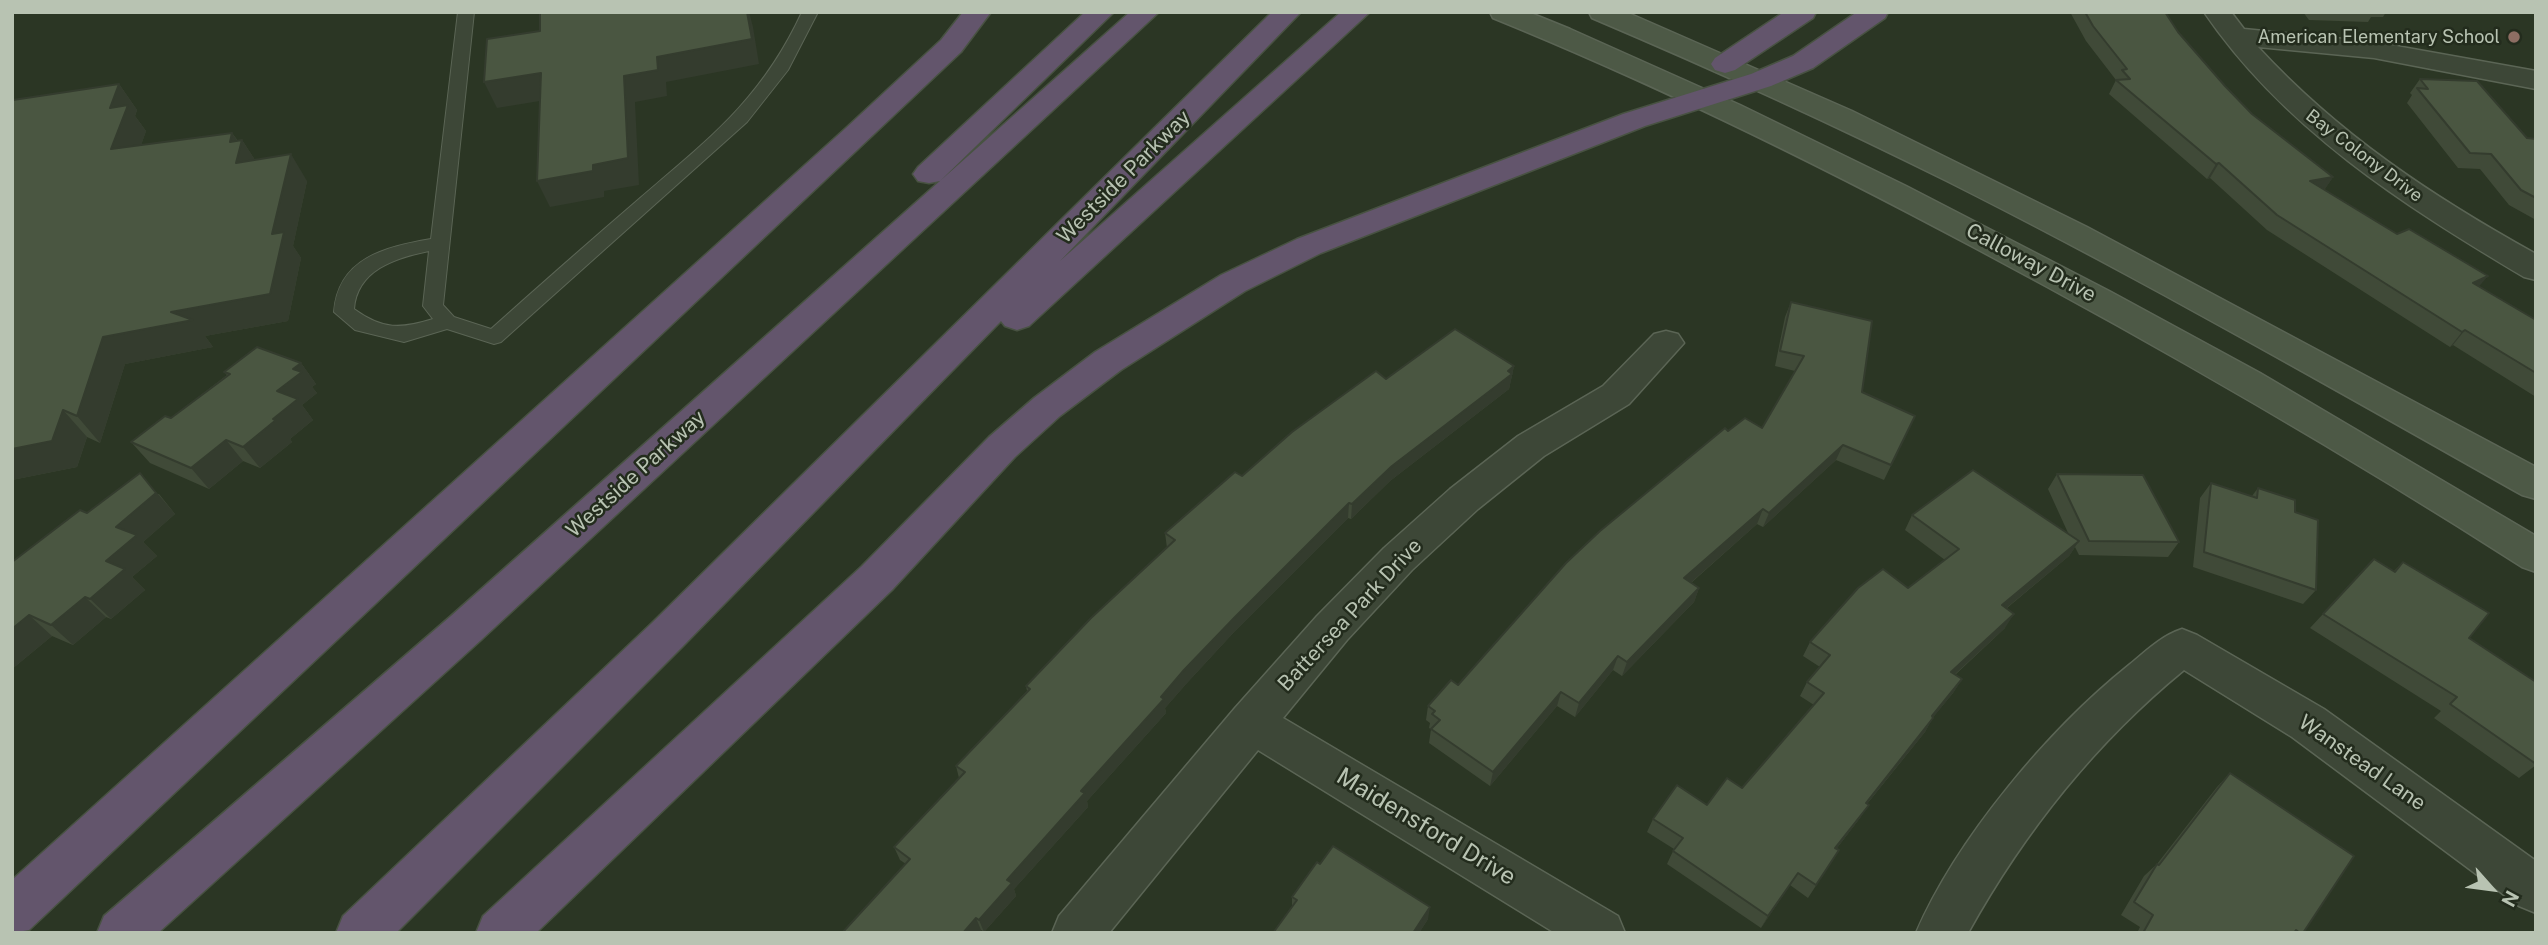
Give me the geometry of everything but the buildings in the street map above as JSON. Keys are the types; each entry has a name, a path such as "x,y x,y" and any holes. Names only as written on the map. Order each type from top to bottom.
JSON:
{"highway":[{"path":"12,913 857,134 951,46 978,12"},
{"path":"466,628 975,129 1101,12"},
{"name":"Westside Parkway","path":"122,933 466,628 1146,12"},
{"name":"Westside Parkway","path":"362,933 668,634 1288,12"},
{"path":"668,634 1357,12"},
{"path":"1725,64 1802,12"},
{"path":"500,933 877,578 1002,447 1047,407 1108,361 1233,283 1308,246 1634,120 1761,80 1803,62 1875,12"}],"main road":[{"name":"Calloway Drive","path":"1503,12 1705,99 1869,179 2128,315 2261,388 2420,482 2536,556"},
{"path":"1602,12 1761,80 2064,227 2536,485"}],"street":[{"path":"2225,24 2536,80"},
{"name":"Bay Colony Drive","path":"2225,24 2267,75 2310,117 2365,161 2430,206 2536,269"},
{"name":"Battersea Park Drive","path":"1077,933 1251,722 1332,628 1398,559 1531,446 1616,395 1666,343"},
{"name":"Wanstead Lane","path":"1941,933 1965,888 2015,815 2068,751 2124,695 2182,647 2308,723 2536,890"},
{"name":"Maidensford Drive","path":"1251,722 1600,933"}],"lane":[{"path":"466,12 433,306 447,322 494,337 725,134 763,96 788,62 810,12"},
{"path":"440,243 400,250 377,260 350,281 343,298 344,313 362,325 404,335 447,322"}],"place":[{"name":"American Elementary School","path":"2514,37"}]}
